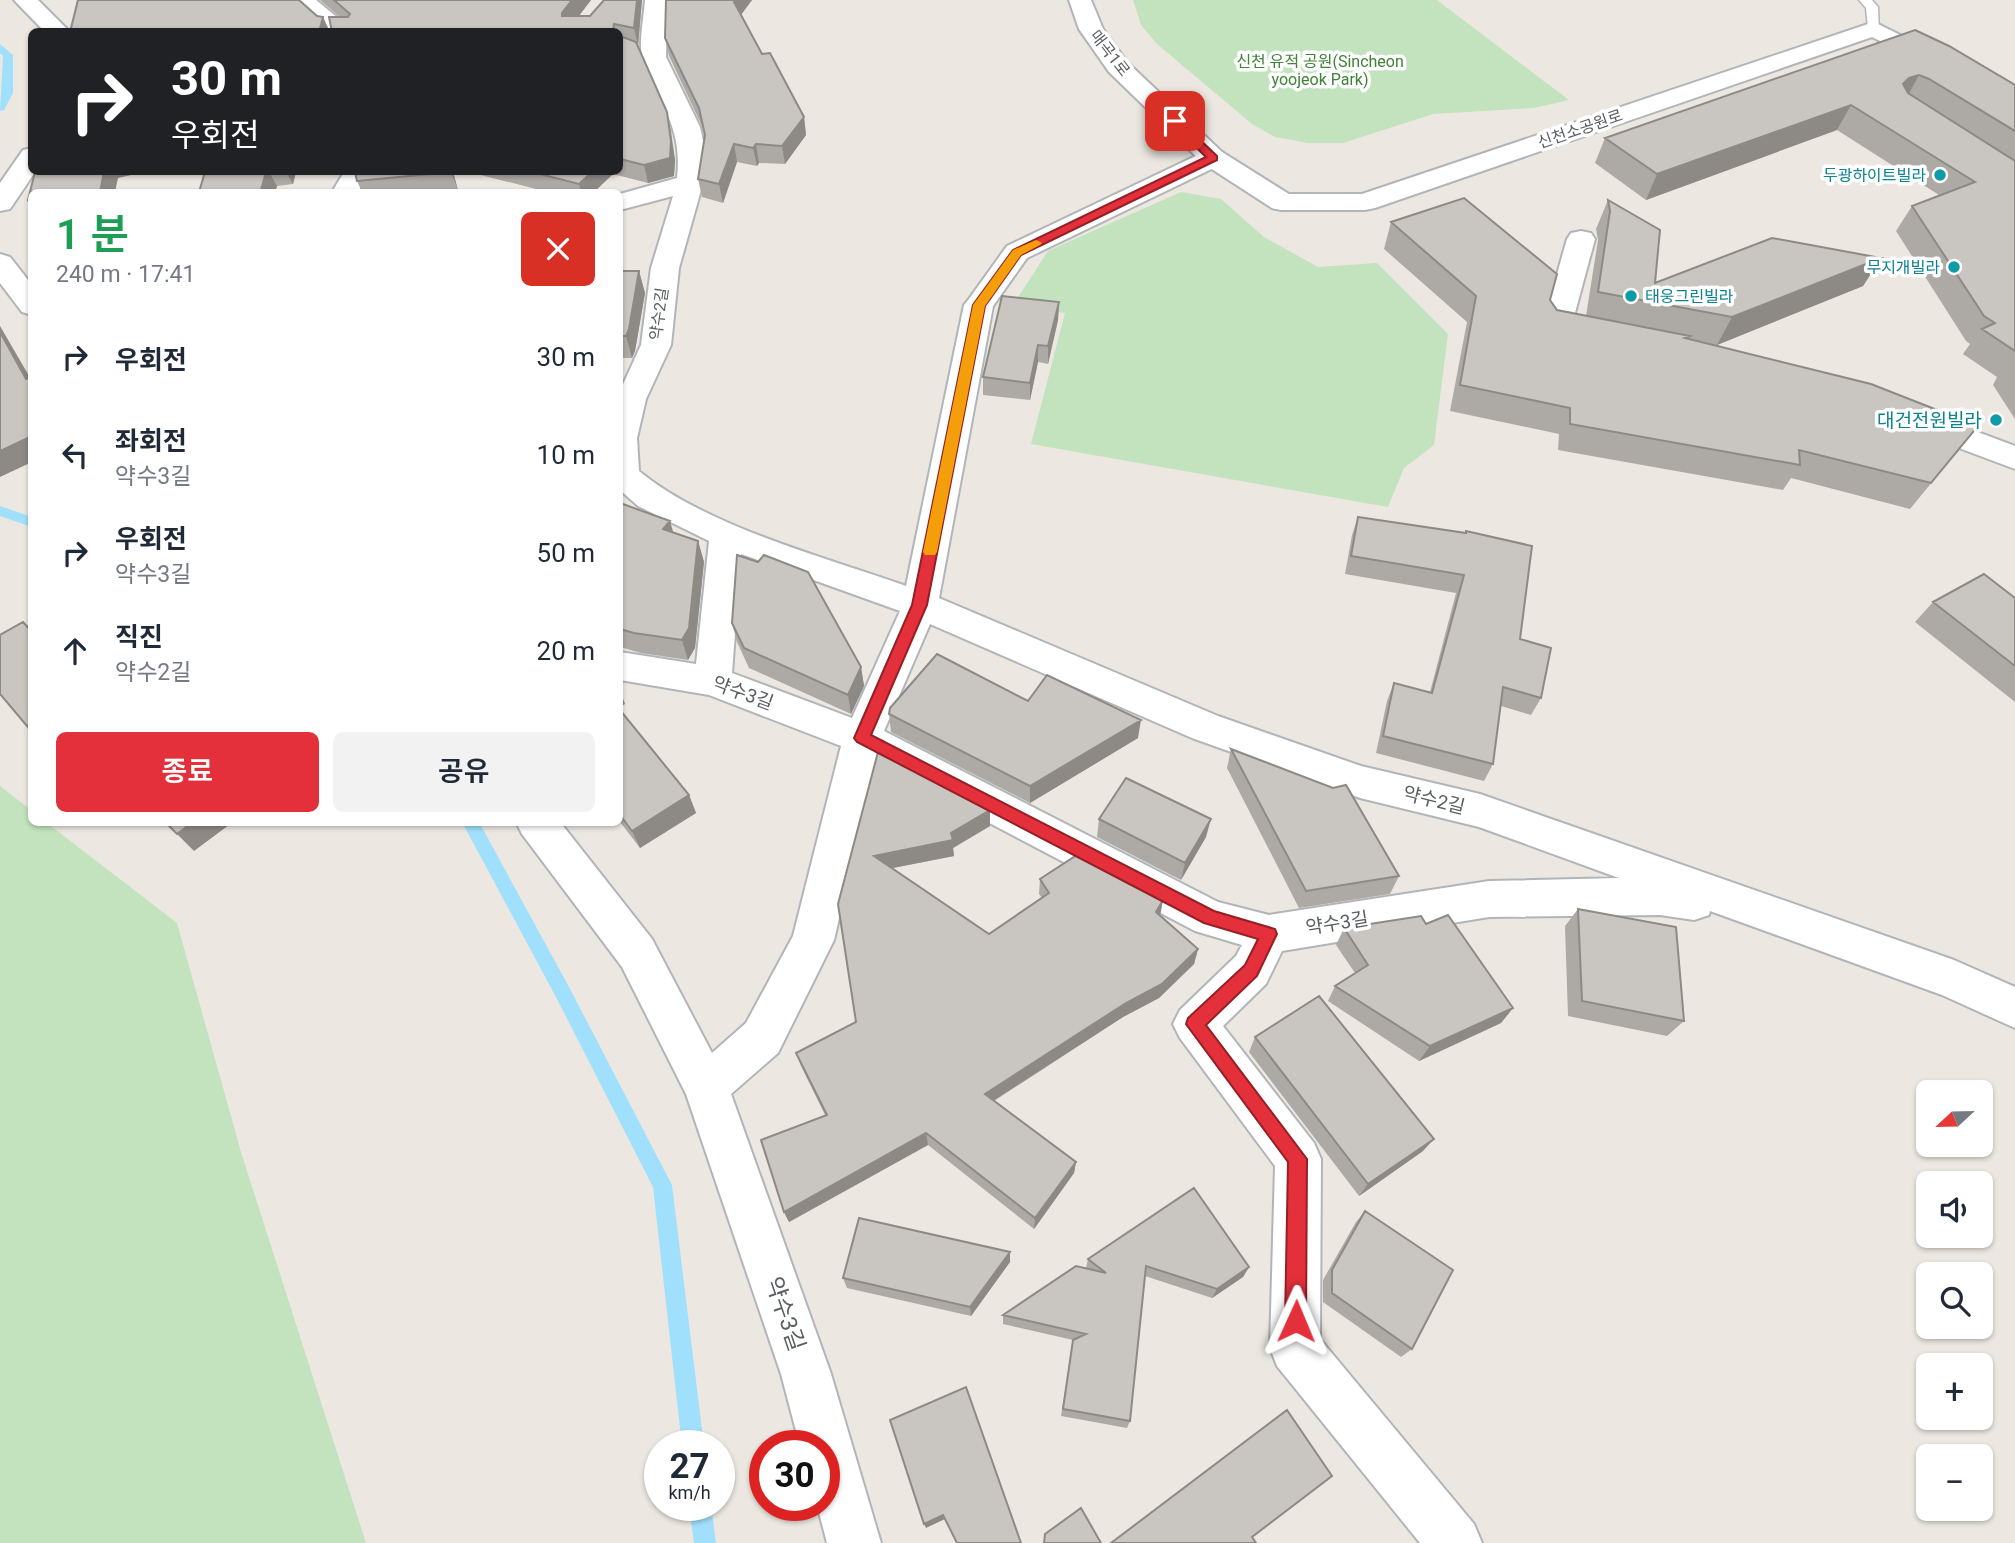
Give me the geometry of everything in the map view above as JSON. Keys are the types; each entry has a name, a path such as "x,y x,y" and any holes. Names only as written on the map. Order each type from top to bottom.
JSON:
{"street":[{"path":"31,4 61,0"},
{"path":"302,0 337,28"},
{"name":"약수2길","path":"623,430 631,399 656,345 665,268 690,183 693,154 687,127 648,56 656,0"},
{"name":"매곡1로","path":"1080,0 1091,29 1118,66 1213,158 1282,202"},
{"path":"31,4 55,28"},
{"path":"1874,29 2015,102"},
{"name":"신천소공원로","path":"1282,202 1365,202 1874,29"},
{"path":"706,1087 762,1038 813,940 862,738 920,605 979,305 1017,252 1213,158"},
{"path":"0,203 28,162"},
{"path":"623,201 690,183"},
{"path":"1581,239 1557,327 1622,339"},
{"path":"0,263 28,301"},
{"path":"1890,410 2015,458"},
{"name":"약수2길","path":"623,475 650,498 726,534 920,605 1205,727 1360,782 1480,811 1954,980 2015,1008"},
{"path":"713,681 726,534"},
{"name":"약수3길","path":"623,666 713,681 862,738 1210,918 1269,934 1489,899 1586,895 1660,897 1771,914"},
{"name":"약수3길","path":"539,826 637,953 706,1087 806,1374 854,1543"},
{"path":"1269,934 1251,970 1195,1024 1298,1159 1295,1348 1455,1543"}],"lane":[{"path":"1865,0 1872,8 1874,29"}],"green space":[{"name":"신천 유적 공원(Sincheon yoojeok Park)","path":"1133,0 1437,0 1569,100 1534,108 1433,114 1343,143 1308,143 1275,137 1252,124 1157,44 1141,25"},
{"path":"1181,192 1221,199 1264,237 1318,267 1377,263 1448,334 1434,445 1404,468 1388,507 1031,444 1065,313 1013,305 1048,251"},
{"path":"0,786 28,808 28,826 51,826 177,923 241,1152 366,1543 0,1543"}],"building":[{"path":"78,0 299,0 317,16 323,17 320,28 71,28"},
{"path":"334,0 572,0 562,16 590,16 604,0 637,0 634,28 614,24 614,28 331,28 329,17 348,17 350,14"},
{"path":"666,0 736,0 734,2 762,54 770,53 804,117 782,146 756,144 753,148 734,144 719,184 698,179 705,135 699,108 665,38"},
{"path":"1915,30 1949,46 2015,85 2015,131 1929,79 1919,75 1909,78 1903,84 1908,93 2015,161 2015,351 1982,329 1995,323 1984,316 1912,206 1975,182 1851,105 1657,174 1605,138"},
{"path":"623,37 636,42 667,112 671,141 670,158 644,165 623,160"},
{"path":"34,175 103,175 101,189 31,189"},
{"path":"204,175 265,175 261,189 200,189"},
{"path":"356,175 420,175 357,181"},
{"path":"544,175 589,175 579,184"},
{"path":"1464,198 1557,274 1550,300 1557,310 1690,336 1685,338 1871,384 1978,426 1931,483 1799,450 1800,465 1570,424 1570,408 1460,385 1476,296 1391,222"},
{"path":"1608,200 1660,230 1655,283 1772,238 1881,258 1732,317 1598,292 1610,211"},
{"path":"623,271 639,271 629,329 626,336 623,336"},
{"path":"1002,296 1059,302 1048,346 1038,345 1030,383 983,377"},
{"path":"0,332 26,379 28,378 28,438 0,451"},
{"path":"623,504 670,521 663,529 698,541 689,628 682,640 623,630"},
{"path":"1358,517 1466,531 1532,546 1520,639 1551,648 1541,698 1503,687 1493,764 1383,736 1394,683 1432,693 1464,575 1351,556"},
{"path":"737,555 758,562 764,555 808,572 861,667 848,695 744,648 732,623"},
{"path":"1984,574 2015,598 2015,666 1933,602"},
{"path":"23,622 28,628 28,727 0,694 0,635"},
{"path":"937,654 1028,701 1047,675 1141,720 1030,786 889,714 890,708"},
{"path":"623,714 689,795 632,831 623,819"},
{"path":"1231,749 1333,788 1346,785 1399,876 1306,891"},
{"path":"878,752 990,810 951,833 953,840 874,856 989,934 1049,893 1040,879 1077,855 1163,900 1156,912 1198,949 1162,984 1126,1003 985,1094 1076,1162 1035,1218 926,1133 784,1212 761,1140 827,1115 796,1053 856,1022 838,904"},
{"path":"1126,778 1211,819 1185,863 1099,819"},
{"path":"169,826 188,826 177,834"},
{"path":"1578,909 1676,927 1684,1021 1582,1001"},
{"path":"1448,915 1513,1008 1430,1046 1335,986 1368,965 1344,928 1421,916 1426,924"},
{"path":"1319,996 1434,1139 1368,1184 1255,1037"},
{"path":"1194,1188 1249,1267 1217,1289 1146,1266 1130,1421 1063,1409 1073,1340 1086,1334 1003,1315 1076,1266 1106,1273 1088,1259"},
{"path":"1365,1211 1453,1270 1412,1349 1332,1293 1332,1270"},
{"path":"859,1218 1010,1252 970,1307 843,1278"},
{"path":"966,1387 1021,1543 957,1543 943,1515 924,1524 890,1420"},
{"path":"1287,1410 1332,1476 1252,1537 1256,1543 1111,1543"},
{"path":"1081,1508 1101,1543 1044,1543 1045,1534"}],"waterway":[{"path":"0,47 8,55 8,93 0,108"},
{"path":"0,511 28,521"},
{"path":"472,826 563,993 662,1185 691,1430"},
{"path":"702,1521 705,1543"}],"slow traffic":[{"path":"930,552 979,305 1017,252 1036,243"}],"place":[{"name":"두광하이트빌라","path":"1940,175"},
{"name":"무지개빌라","path":"1954,267"},
{"name":"태웅그린빌라","path":"1631,296"},
{"name":"대건전원빌라","path":"1996,420"}],"route":[{"path":"1175,121 1213,158 1017,252 979,305 920,605 862,738 1210,918 1269,934 1251,970 1195,1024 1298,1159 1296,1321"}]}
